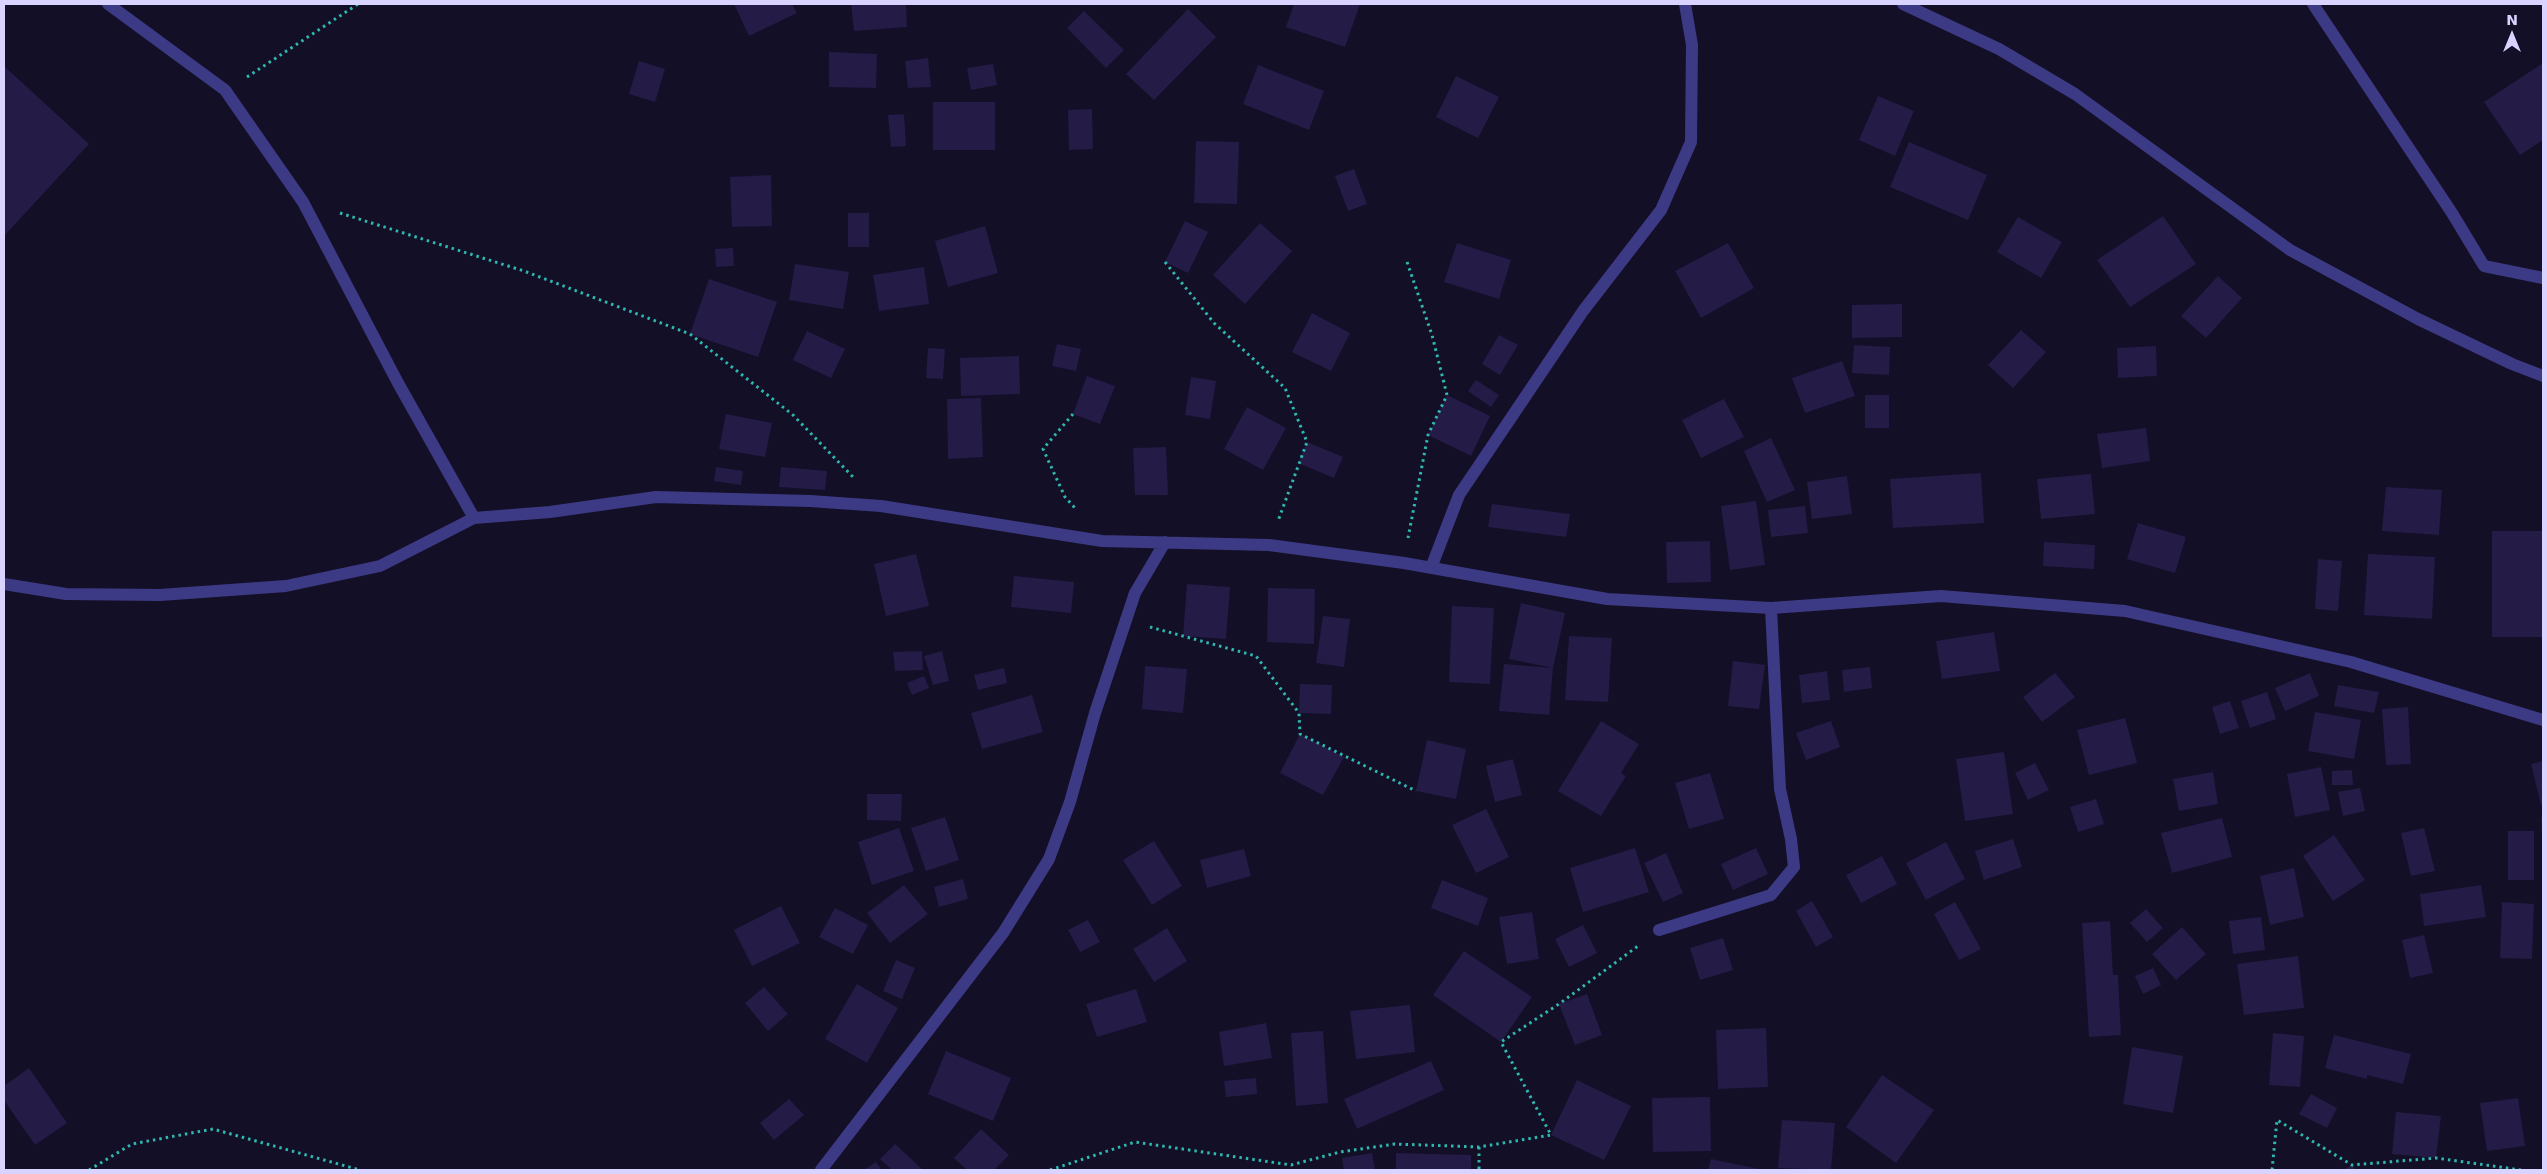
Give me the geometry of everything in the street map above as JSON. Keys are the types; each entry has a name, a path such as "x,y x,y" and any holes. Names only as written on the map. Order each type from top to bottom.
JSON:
{"street":[{"path":"108,4 225,90 303,202 398,383 474,518"},
{"path":"1431,568 1459,495 1583,311 1661,210 1691,142 1692,45 1685,4"},
{"path":"1903,4 1999,49 2075,94 2290,250 2418,319 2512,364 2543,376"},
{"path":"2313,4 2452,212 2484,266 2543,278"},
{"path":"4,584 66,594 160,596 286,586 380,566 474,518 550,512 656,497 810,500 881,506 1102,541 1270,545 1404,563 1607,599 1772,608 1941,596 2125,611 2351,662 2543,720"},
{"path":"821,1170 1003,933 1049,859 1070,802 1095,713 1135,593 1165,542"},
{"path":"1659,930 1772,896 1794,867 1791,839 1780,789 1772,608"}],"path":[{"path":"225,90 358,4"},
{"path":"303,202 524,271 690,334 793,415 881,506"},
{"path":"1165,262 1214,323 1285,388 1307,442 1270,545"},
{"path":"1404,563 1428,435 1447,395 1432,335 1407,262"},
{"path":"1073,414 1043,449 1065,497 1102,541"},
{"path":"1135,593 1151,628 1256,656 1299,713 1300,734 1416,791"},
{"path":"1050,1170 1135,1142 1291,1165 1340,1152 1395,1144 1479,1147 1550,1135 1501,1042 1559,1004 1659,930"},
{"path":"2272,1170 2277,1120 2352,1165 2436,1158 2522,1170"},
{"path":"89,1170 132,1144 213,1129 360,1170"},
{"path":"1479,1147 1479,1170"}],"building":[{"path":"734,4 792,4 797,13 749,36"},
{"path":"851,4 906,4 907,27 854,31"},
{"path":"1294,4 1360,4 1345,47 1286,27"},
{"path":"1188,9 1216,37 1154,100 1126,74"},
{"path":"1084,11 1124,50 1106,68 1067,28"},
{"path":"829,52 877,54 876,88 829,87"},
{"path":"928,58 931,87 908,88 905,61"},
{"path":"639,61 665,69 655,102 629,94"},
{"path":"2543,63 2543,140 2520,155 2484,102"},
{"path":"993,64 997,85 971,90 967,68"},
{"path":"1258,65 1324,91 1309,130 1243,104"},
{"path":"4,66 89,144 4,236"},
{"path":"1456,76 1499,97 1478,138 1436,117"},
{"path":"1878,96 1914,111 1895,156 1859,140"},
{"path":"933,102 995,102 995,150 933,150"},
{"path":"1092,109 1093,149 1069,150 1068,110"},
{"path":"904,114 906,146 891,147 888,115"},
{"path":"1196,141 1239,142 1237,204 1194,203"},
{"path":"1909,142 1987,175 1968,220 1890,187"},
{"path":"1354,169 1367,204 1348,211 1335,176"},
{"path":"771,175 772,226 732,227 730,177"},
{"path":"848,213 869,213 869,247 848,247"},
{"path":"2163,216 2196,264 2130,307 2097,260"},
{"path":"2018,217 2062,242 2041,278 1997,252"},
{"path":"1185,221 1208,232 1188,273 1165,262"},
{"path":"1260,223 1292,251 1245,304 1213,275"},
{"path":"985,226 998,273 948,287 935,241"},
{"path":"1457,243 1511,260 1499,299 1444,282"},
{"path":"1728,243 1754,288 1701,318 1675,271"},
{"path":"733,248 734,266 716,267 715,249"},
{"path":"795,264 849,272 843,309 789,300"},
{"path":"924,267 929,304 879,311 873,275"},
{"path":"2218,276 2242,298 2206,338 2181,316"},
{"path":"709,279 777,302 758,357 690,334"},
{"path":"1902,304 1902,337 1852,338 1852,305"},
{"path":"1312,313 1350,333 1331,371 1292,352"},
{"path":"2021,330 2046,352 2013,388 1988,365"},
{"path":"807,331 845,349 831,378 793,360"},
{"path":"1499,335 1518,345 1500,375 1482,364"},
{"path":"1057,344 1081,349 1076,371 1052,366"},
{"path":"1854,345 1890,347 1889,375 1852,373"},
{"path":"2156,346 2157,376 2118,378 2117,348"},
{"path":"928,348 945,349 943,379 926,378"},
{"path":"1019,356 1020,394 961,396 960,358"},
{"path":"1842,361 1855,396 1805,413 1792,378"},
{"path":"1087,376 1115,386 1100,424 1073,414"},
{"path":"1191,377 1216,381 1210,419 1185,415"},
{"path":"1476,380 1499,395 1491,407 1468,391"},
{"path":"1447,395 1490,416 1471,456 1428,435"},
{"path":"1865,395 1889,395 1889,428 1865,428"},
{"path":"981,398 983,457 948,459 947,399"},
{"path":"1724,399 1744,437 1701,458 1682,420"},
{"path":"1247,407 1286,428 1263,470 1224,449"},
{"path":"726,414 772,423 765,457 719,449"},
{"path":"2146,428 2150,461 2102,468 2097,434"},
{"path":"1771,438 1795,490 1767,502 1744,451"},
{"path":"1307,442 1343,457 1334,478 1298,463"},
{"path":"1166,447 1168,495 1135,495 1133,448"},
{"path":"716,467 743,471 741,485 714,481"},
{"path":"781,467 827,471 825,490 779,487"},
{"path":"1981,473 1984,523 1893,528 1890,479"},
{"path":"2091,474 2095,514 2041,519 2037,479"},
{"path":"1847,476 1852,514 1812,519 1807,482"},
{"path":"2386,487 2442,490 2439,535 2382,531"},
{"path":"1756,501 1765,565 1730,570 1721,506"},
{"path":"1492,504 1570,514 1566,537 1488,527"},
{"path":"1805,506 1808,533 1771,537 1768,510"},
{"path":"2138,523 2186,537 2175,573 2127,559"},
{"path":"2492,531 2543,531 2543,637 2492,637"},
{"path":"1710,541 1711,582 1667,583 1666,542"},
{"path":"2044,542 2095,545 2094,569 2043,566"},
{"path":"916,554 929,606 886,616 874,564"},
{"path":"2368,554 2435,557 2432,619 2364,615"},
{"path":"2318,559 2342,561 2338,611 2315,609"},
{"path":"1014,576 1074,582 1071,613 1011,607"},
{"path":"1187,584 1230,587 1226,639 1183,636"},
{"path":"1268,588 1315,589 1314,644 1267,642"},
{"path":"1521,603 1565,613 1553,668 1509,659"},
{"path":"1452,606 1494,608 1490,684 1449,682"},
{"path":"1323,616 1350,619 1344,667 1316,663"},
{"path":"1994,632 2000,671 1942,679 1936,641"},
{"path":"1569,636 1612,638 1608,702 1565,700"},
{"path":"922,651 923,670 895,671 893,652"},
{"path":"942,651 949,681 933,685 924,656"},
{"path":"1733,661 1765,665 1759,709 1728,706"},
{"path":"1504,664 1553,668 1549,715 1499,711"},
{"path":"1145,666 1187,669 1183,713 1142,709"},
{"path":"1870,667 1872,688 1844,692 1842,670"},
{"path":"1004,668 1007,683 978,690 974,675"},
{"path":"1827,671 1830,700 1802,703 1799,675"},
{"path":"2055,673 2075,697 2042,722 2023,697"},
{"path":"2310,673 2319,696 2285,711 2275,688"},
{"path":"924,676 929,688 912,695 907,683"},
{"path":"1300,684 1332,685 1331,714 1299,713"},
{"path":"2338,685 2379,692 2374,713 2334,706"},
{"path":"2267,692 2276,719 2250,728 2241,701"},
{"path":"1032,695 1043,732 982,749 971,713"},
{"path":"2230,701 2239,728 2220,734 2212,707"},
{"path":"2408,707 2411,764 2386,765 2382,709"},
{"path":"2315,712 2361,720 2354,759 2308,751"},
{"path":"2125,718 2137,763 2089,775 2077,730"},
{"path":"1601,721 1639,744 1621,773 1626,776 1601,816 1558,791"},
{"path":"1831,721 1840,747 1806,760 1796,733"},
{"path":"1300,734 1344,757 1323,795 1280,773"},
{"path":"1427,740 1466,749 1456,799 1416,791"},
{"path":"2004,752 2013,814 1965,821 1956,759"},
{"path":"1513,759 1522,795 1495,802 1486,766"},
{"path":"2543,761 2543,804 2541,805 2531,764"},
{"path":"2035,763 2049,790 2028,800 2015,773"},
{"path":"2321,767 2330,810 2295,817 2287,774"},
{"path":"2352,770 2353,785 2332,785 2332,771"},
{"path":"2213,772 2218,804 2179,811 2173,779"},
{"path":"1710,773 1724,819 1689,829 1675,783"},
{"path":"2360,788 2365,811 2343,816 2338,792"},
{"path":"867,794 902,794 901,821 867,820"},
{"path":"2096,799 2104,824 2078,832 2070,807"},
{"path":"1486,809 1509,857 1476,873 1452,825"},
{"path":"945,817 959,860 926,871 911,828"},
{"path":"2222,818 2232,857 2172,873 2161,833"},
{"path":"2541,818 2543,818 2543,833 2542,833"},
{"path":"899,828 914,871 872,885 858,842"},
{"path":"2424,828 2435,871 2411,876 2401,833"},
{"path":"2508,831 2534,831 2534,880 2508,880"},
{"path":"2334,835 2365,880 2333,901 2303,856"},
{"path":"2013,839 2022,867 1984,880 1975,851"},
{"path":"1154,841 1182,886 1152,905 1123,860"},
{"path":"1946,842 1965,879 1926,900 1906,863"},
{"path":"1635,848 1649,892 1583,912 1570,868"},
{"path":"1756,848 1768,874 1733,890 1721,864"},
{"path":"1244,849 1251,876 1207,888 1200,860"},
{"path":"1666,853 1683,893 1663,902 1644,863"},
{"path":"1882,856 1897,884 1861,903 1846,875"},
{"path":"2294,868 2304,917 2270,925 2260,876"},
{"path":"963,879 968,899 939,907 934,887"},
{"path":"1442,880 1488,898 1478,926 1431,908"},
{"path":"904,885 928,914 890,943 867,913"},
{"path":"2481,885 2486,917 2424,926 2420,894"},
{"path":"1812,901 1833,937 1816,947 1796,911"},
{"path":"1955,902 1981,949 1959,960 1934,914"},
{"path":"2502,902 2534,904 2532,959 2500,958"},
{"path":"781,906 800,943 752,966 734,930"},
{"path":"835,908 868,925 853,954 819,937"},
{"path":"2146,909 2163,928 2147,942 2130,923"},
{"path":"1532,912 1539,959 1507,964 1499,917"},
{"path":"2261,917 2265,950 2233,954 2229,921"},
{"path":"1088,920 1100,942 1080,952 1068,930"},
{"path":"2110,921 2113,975 2118,975 2121,1035 2089,1037 2082,923"},
{"path":"1583,925 1597,953 1569,967 1555,939"},
{"path":"2182,927 2206,954 2176,980 2152,954"},
{"path":"1167,928 1187,961 1154,982 1133,949"},
{"path":"2424,935 2433,973 2410,978 2402,940"},
{"path":"1723,938 1733,970 1700,980 1690,948"},
{"path":"1464,951 1532,997 1501,1042 1433,995"},
{"path":"2298,956 2304,1008 2244,1015 2237,964"},
{"path":"896,960 915,968 902,999 883,991"},
{"path":"2153,968 2161,985 2143,994 2135,976"},
{"path":"857,984 898,1008 867,1063 825,1039"},
{"path":"764,987 788,1014 768,1031 745,1003"},
{"path":"1136,989 1147,1022 1097,1037 1086,1004"},
{"path":"1587,994 1602,1035 1575,1045 1559,1004"},
{"path":"1410,1005 1415,1052 1356,1059 1350,1011"},
{"path":"1266,1023 1272,1058 1224,1066 1219,1032"},
{"path":"1766,1028 1768,1087 1718,1089 1716,1030"},
{"path":"1323,1031 1328,1103 1296,1106 1291,1033"},
{"path":"2273,1033 2304,1036 2300,1087 2269,1085"},
{"path":"2334,1035 2411,1054 2403,1084 2367,1075 2367,1079 2325,1068"},
{"path":"2132,1047 2183,1056 2173,1113 2123,1104"},
{"path":"946,1051 1011,1078 993,1121 928,1094"},
{"path":"1431,1061 1444,1090 1357,1129 1344,1099"},
{"path":"29,1068 67,1123 35,1145 4,1100 4,1086"},
{"path":"1882,1075 1934,1110 1896,1163 1846,1127"},
{"path":"1256,1078 1257,1094 1226,1097 1224,1081"},
{"path":"1577,1080 1631,1106 1604,1160 1551,1135"},
{"path":"2311,1094 2337,1108 2327,1128 2299,1114"},
{"path":"1710,1097 1711,1151 1653,1152 1652,1098"},
{"path":"2518,1098 2525,1146 2487,1151 2480,1103"},
{"path":"789,1099 804,1115 774,1140 760,1123"},
{"path":"2396,1112 2441,1116 2436,1158 2392,1154"},
{"path":"1782,1120 1835,1123 1831,1170 1778,1168"},
{"path":"981,1129 1009,1155 994,1170 967,1170 954,1158"},
{"path":"895,1144 923,1170 892,1170 880,1159"},
{"path":"1372,1153 1375,1170 1344,1170 1342,1158"},
{"path":"1396,1153 1471,1155 1471,1170 1396,1170"},
{"path":"1711,1159 1759,1169 1759,1170 1708,1170"},
{"path":"876,1162 882,1170 864,1170"},
{"path":"2352,1165 2355,1170 2343,1170"}]}
